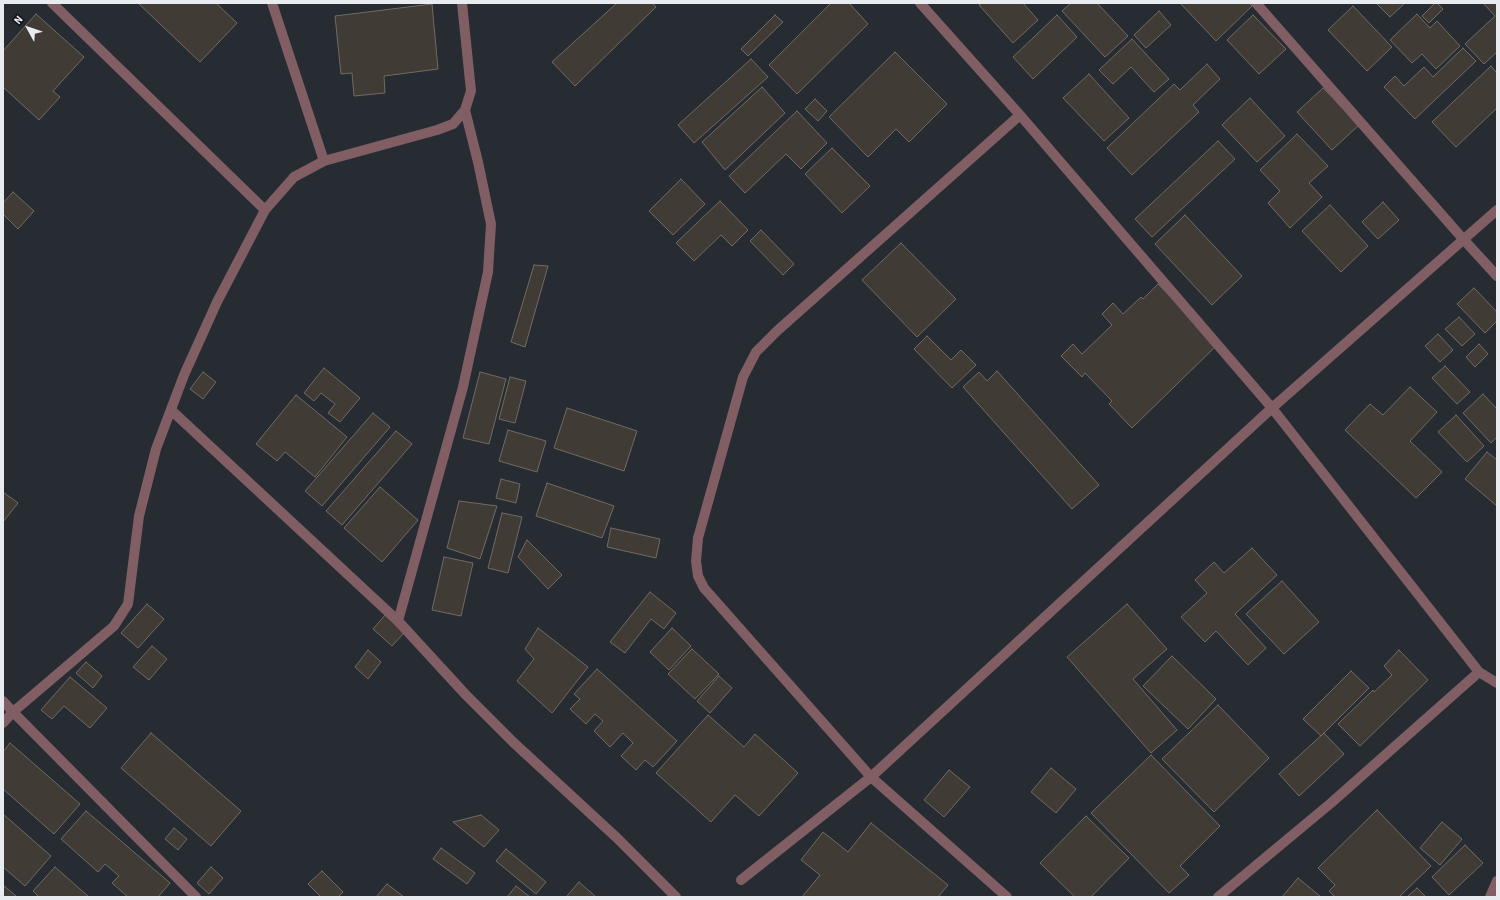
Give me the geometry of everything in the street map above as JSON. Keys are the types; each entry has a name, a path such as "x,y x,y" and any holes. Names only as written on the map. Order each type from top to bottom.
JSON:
{"street":[{"path":"52,3 265,210"},
{"path":"272,3 324,161"},
{"path":"3,723 13,712 114,626 128,604 139,516 156,449 184,374 217,302 265,210 294,177 324,161 437,130 453,124 465,110 471,91 462,3"},
{"path":"920,3 1020,115 1272,408 1479,672 1497,683"},
{"path":"1256,3 1497,276"},
{"path":"398,621 463,387 488,272 491,224 465,110"},
{"path":"1006,897 871,777 704,588 698,576 696,561 698,538 743,377 756,352 776,331 1020,115"},
{"path":"740,880 871,777 1272,408 1497,210"},
{"path":"171,410 398,621 466,695 513,742 617,838 676,897"},
{"path":"1218,897 1331,803 1479,672"},
{"path":"3,701 196,897"},
{"path":"1490,897 1497,881"}],"building":[{"path":"138,3 216,3 237,23 200,62"},
{"path":"617,3 652,3 656,7 575,86 552,62"},
{"path":"831,3 849,3 868,24 797,94 769,65"},
{"path":"982,3 1023,3 1038,20 1013,43 979,5"},
{"path":"1071,3 1097,3 1128,36 1105,57 1062,11"},
{"path":"1180,3 1249,3 1252,6 1216,41"},
{"path":"1376,3 1405,3 1390,17"},
{"path":"1435,3 1443,9 1429,23 1422,16"},
{"path":"1483,3 1497,3 1497,52 1484,64 1465,44 1495,16"},
{"path":"432,4 438,69 384,76 385,93 354,96 352,73 341,74 335,16"},
{"path":"1353,6 1392,47 1367,71 1328,30"},
{"path":"1159,11 1171,25 1146,48 1134,35"},
{"path":"36,14 84,57 53,91 60,97 39,120 3,87 3,51"},
{"path":"1417,14 1430,28 1437,21 1460,46 1436,69 1422,54 1412,63 1390,40"},
{"path":"775,15 783,22 748,56 741,49"},
{"path":"1057,15 1077,37 1033,79 1013,57"},
{"path":"1253,15 1286,49 1259,74 1227,40"},
{"path":"1132,39 1169,79 1154,92 1131,67 1113,84 1099,70"},
{"path":"1463,48 1476,61 1415,119 1384,87 1395,76 1404,86 1424,67 1433,77"},
{"path":"895,52 947,104 909,142 896,129 868,157 829,117"},
{"path":"751,59 768,77 694,143 678,125"},
{"path":"1207,64 1220,79 1193,105 1199,112 1132,175 1107,148 1174,84 1180,90"},
{"path":"1491,66 1497,73 1497,108 1456,147 1432,122"},
{"path":"1089,74 1129,118 1104,141 1063,98"},
{"path":"762,87 785,113 725,170 702,142"},
{"path":"1323,88 1359,125 1332,150 1297,112"},
{"path":"1250,98 1285,136 1257,162 1222,125"},
{"path":"815,99 827,111 818,121 805,109"},
{"path":"797,111 827,143 801,169 786,154 745,193 729,176"},
{"path":"1297,134 1328,166 1309,183 1322,197 1290,228 1268,203 1280,191 1260,170"},
{"path":"1218,141 1235,159 1152,237 1135,219"},
{"path":"832,148 870,186 842,213 805,174"},
{"path":"681,179 705,204 673,235 649,211"},
{"path":"13,192 34,211 18,229 3,214 3,203"},
{"path":"720,201 748,230 732,246 721,235 694,261 676,243"},
{"path":"1383,202 1399,220 1378,239 1362,222"},
{"path":"1330,205 1368,246 1341,272 1302,231"},
{"path":"1185,215 1242,276 1212,305 1155,244"},
{"path":"761,230 794,264 783,275 750,241"},
{"path":"901,243 956,299 917,337 862,280"},
{"path":"534,265 548,266 525,347 511,342"},
{"path":"1158,284 1217,345 1132,428 1109,404 1112,401 1085,373 1082,377 1061,356 1073,344 1082,354 1112,325 1102,314 1113,303 1123,314 1141,297 1143,299"},
{"path":"1474,288 1497,312 1497,321 1485,333 1457,304"},
{"path":"1459,317 1475,334 1462,346 1445,329"},
{"path":"1438,334 1453,350 1440,362 1425,346"},
{"path":"927,336 951,360 961,350 976,365 952,388 914,349"},
{"path":"1479,344 1488,354 1475,367 1466,357"},
{"path":"1445,366 1470,392 1457,404 1432,378"},
{"path":"324,368 360,398 340,422 328,413 335,404 321,393 314,401 304,393"},
{"path":"997,371 1099,485 1072,509 963,387 979,372 987,381"},
{"path":"203,372 216,382 203,399 190,389"},
{"path":"480,372 506,379 489,444 463,438"},
{"path":"510,377 526,381 515,423 499,419"},
{"path":"1410,387 1437,412 1410,441 1442,472 1416,498 1345,430 1370,404 1383,415"},
{"path":"1483,394 1497,409 1497,437 1491,443 1463,413"},
{"path":"296,395 347,437 315,477 285,452 277,461 256,444"},
{"path":"567,408 637,431 624,471 554,448"},
{"path":"373,413 390,427 322,506 305,491"},
{"path":"1456,415 1484,446 1467,462 1438,432"},
{"path":"508,430 546,441 537,472 499,461"},
{"path":"396,431 412,444 342,525 326,511"},
{"path":"1487,452 1497,460 1497,506 1465,479"},
{"path":"501,479 520,484 516,503 496,498"},
{"path":"547,483 614,506 602,538 536,516"},
{"path":"380,487 418,520 382,562 344,528"},
{"path":"3,492 18,503 3,522"},
{"path":"459,501 497,506 480,559 447,548"},
{"path":"502,513 522,517 508,573 488,568"},
{"path":"611,528 660,539 656,558 607,547"},
{"path":"527,540 562,575 548,589 518,557"},
{"path":"1252,548 1277,575 1235,614 1266,648 1248,665 1216,631 1205,642 1181,617 1207,593 1195,580 1214,562 1224,573"},
{"path":"444,557 473,563 461,616 432,610"},
{"path":"1282,581 1319,622 1284,654 1246,614"},
{"path":"650,592 676,613 664,629 651,619 625,653 610,642"},
{"path":"147,604 164,619 138,648 121,633"},
{"path":"1127,604 1167,649 1133,679 1177,730 1151,753 1067,657"},
{"path":"386,614 405,632 392,646 373,629"},
{"path":"538,628 588,667 552,713 517,681 534,659 525,649"},
{"path":"672,628 691,646 669,670 650,652"},
{"path":"152,646 167,659 149,680 133,667"},
{"path":"692,649 719,674 695,699 668,674"},
{"path":"368,650 381,662 368,679 355,667"},
{"path":"1399,650 1428,680 1360,746 1338,724 1373,690 1374,692 1392,675 1384,666"},
{"path":"1172,656 1216,699 1188,729 1143,686"},
{"path":"86,662 102,676 93,688 76,673"},
{"path":"597,669 677,741 653,767 645,760 636,770 621,756 633,743 623,733 610,747 594,731 603,721 595,714 586,724 570,709 580,699 574,694"},
{"path":"1351,671 1369,688 1321,736 1303,719"},
{"path":"719,676 732,688 710,713 697,701"},
{"path":"70,677 107,708 90,728 64,706 52,719 41,710"},
{"path":"1218,705 1269,758 1214,812 1162,759"},
{"path":"708,715 744,747 755,734 798,773 759,816 735,795 711,822 656,773"},
{"path":"151,733 241,811 211,846 121,768"},
{"path":"1324,733 1344,754 1299,796 1279,774"},
{"path":"10,743 80,804 54,834 3,789 3,752"},
{"path":"1151,755 1220,826 1180,866 1189,875 1169,893 1091,813"},
{"path":"1051,768 1076,789 1056,813 1031,792"},
{"path":"949,770 970,787 944,817 924,800"},
{"path":"1377,810 1431,866 1399,897 1335,897 1329,891 1335,885 1318,868"},
{"path":"86,811 170,883 158,897 128,897 112,883 119,876 105,864 98,872 61,839"},
{"path":"3,814 51,856 25,886 3,867"},
{"path":"481,815 499,830 484,847 453,822"},
{"path":"1086,816 1129,858 1091,897 1075,897 1040,863"},
{"path":"1442,822 1462,839 1440,865 1420,848"},
{"path":"871,823 948,885 938,897 802,897 820,875 801,860 823,832 848,852"},
{"path":"174,828 187,839 178,850 165,839"},
{"path":"1465,845 1483,863 1449,895 1432,877"},
{"path":"441,848 475,873 467,884 433,859"},
{"path":"506,849 546,882 536,894 496,861"},
{"path":"55,867 89,897 39,897 33,891"},
{"path":"211,867 223,878 209,894 197,883"},
{"path":"322,871 343,892 338,897 321,897 308,884"},
{"path":"1298,878 1321,897 1282,897"},
{"path":"579,882 596,897 566,897"},
{"path":"387,884 404,897 376,897"},
{"path":"3,885 16,896 3,897"},
{"path":"516,886 530,897 507,897"},
{"path":"1417,888 1426,897 1407,897"}]}
